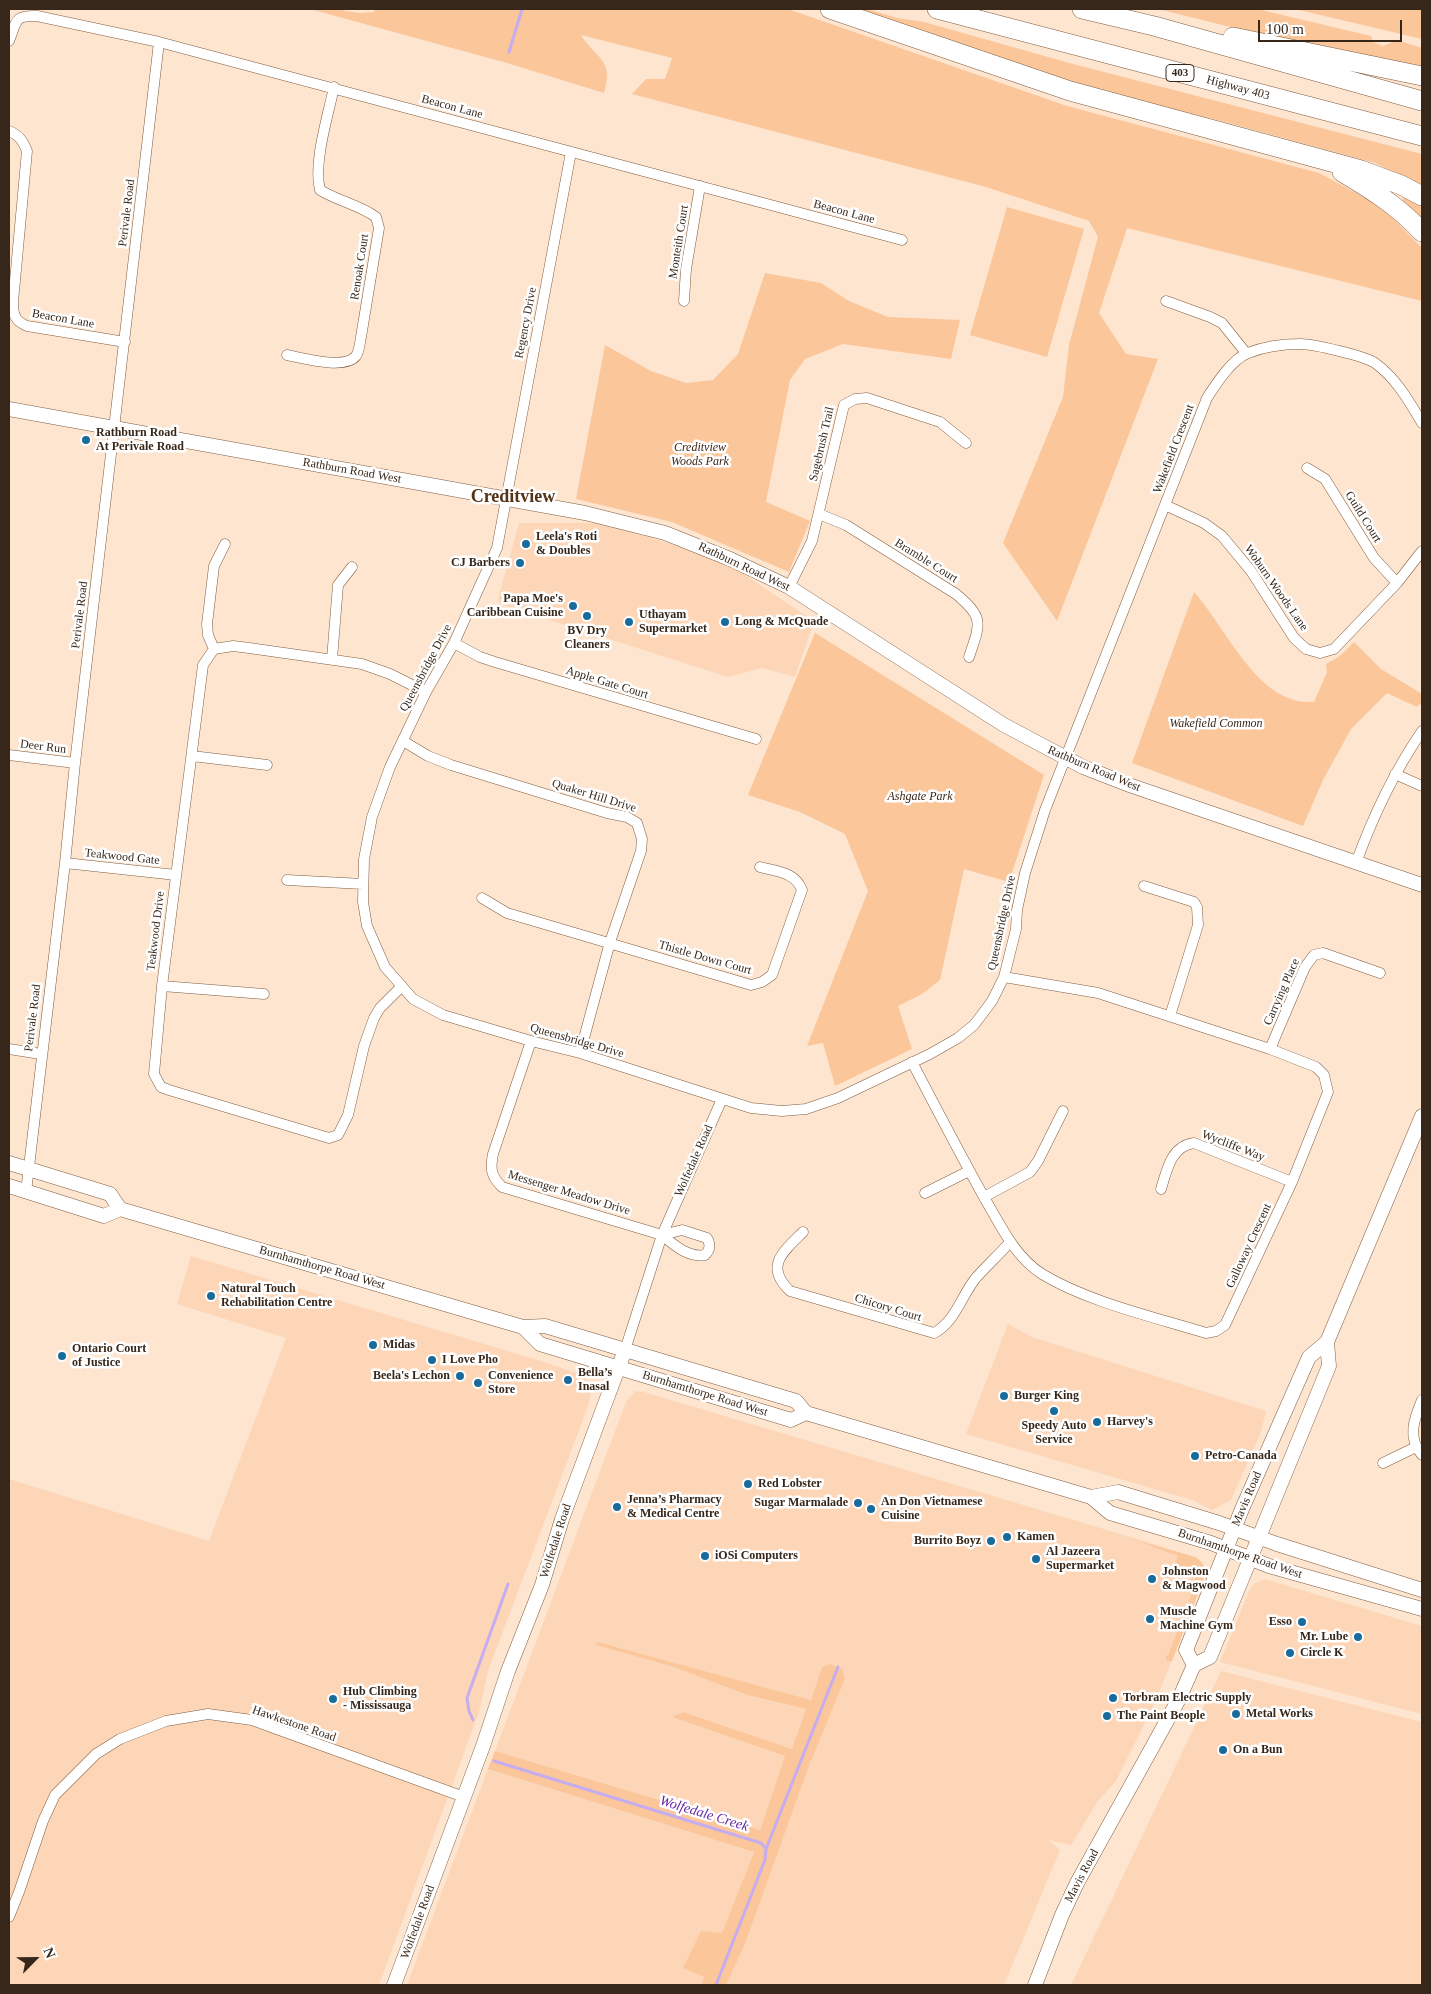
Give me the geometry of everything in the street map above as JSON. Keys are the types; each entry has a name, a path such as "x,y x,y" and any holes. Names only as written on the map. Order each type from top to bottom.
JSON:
{"highway":[{"path":"830,9 1070,91 1361,170 1401,185 1422,196"},
{"name":"Highway 403","path":"938,9 1422,136"},
{"path":"1082,9 1154,26 1422,101"},
{"path":"1154,26 1192,28 1422,76"},
{"path":"1326,162 1390,202 1422,232"}],"main road":[{"name":"Rathburn Road West","path":"9,409 507,498 585,513 665,533 730,559 789,587 1004,726 1066,759 1132,786 1422,885"},
{"name":"Mavis Road","path":"1194,1665 1186,1650 1234,1528 1309,1358 1327,1342 1422,1116"},
{"name":"Burnhamthorpe Road West","path":"9,1164 110,1194 120,1209"},
{"name":"Burnhamthorpe Road West","path":"9,1186 104,1216 120,1209 523,1327 545,1326 796,1401 806,1413 1091,1497 1110,1512 1226,1549 1269,1566 1422,1609"},
{"name":"Burnhamthorpe Road West","path":"523,1327 540,1344 618,1368 791,1420 806,1413"},
{"name":"Mavis Road","path":"1035,1985 1062,1915 1077,1883 1174,1707 1194,1665 1210,1657 1329,1366 1327,1342"},
{"name":"Wolfedale Road","path":"394,1985 464,1797 508,1671 542,1585 562,1519 625,1350"},
{"name":"Burnhamthorpe Road West","path":"1091,1497 1118,1492 1422,1590"}],"street":[{"name":"Beacon Lane","path":"9,41 17,19 23,15 38,16 160,42 902,240"},
{"name":"Perivale Road","path":"26,1192 30,1170 41,1054 66,863 74,763 160,42"},
{"name":"Renoak Court","path":"287,355 339,364 352,360 357,354 361,338 379,228 376,217 367,211 331,197 320,190 317,179 318,163 334,87"},
{"name":"Beacon Lane","path":"9,131 16,134 24,142 27,151 13,315 18,322 27,326 125,342"},
{"name":"Regency Drive","path":"507,498 571,152"},
{"name":"Monteith Court","path":"684,301 686,269 700,186"},
{"path":"1166,301 1222,323 1246,353 1279,346 1303,344 1350,354 1374,362 1406,395 1422,422"},
{"name":"Wakefield Crescent","path":"1066,759 1207,398 1220,379 1246,353"},
{"name":"Sagebrush Trail","path":"789,587 812,541 820,514 844,405 855,399 867,398 940,422 966,444"},
{"name":"Guild Court","path":"1307,468 1325,479 1374,558 1397,583"},
{"name":"Queensbridge Drive","path":"507,498 497,548 454,643 426,692 390,767 372,817 364,859 363,902 367,926 385,967 413,999 443,1014 530,1041 580,1053 722,1100 782,1111 806,1109 838,1098 958,1038 974,1025 992,1000 1004,977 1016,929 1017,910 1025,872 1045,810 1066,759"},
{"name":"Woburn Woods Lane","path":"1166,505 1204,523 1222,536 1251,571 1294,638 1306,649 1320,653 1334,648 1397,583 1422,551"},
{"name":"Bramble Court","path":"820,514 846,525 956,594 970,606 977,615 978,630 969,657"},
{"path":"226,544 214,566 207,624 208,635 214,649 233,646 362,664 390,674 426,692"},
{"path":"332,659 338,585 352,567"},
{"name":"Apple Gate Court","path":"454,643 480,657 495,662 756,739"},
{"name":"Teakwood Drive","path":"214,649 203,664 201,672 162,986 154,1068 156,1080 161,1087 329,1138 338,1135 346,1122 364,1046 374,1018 380,1008 402,986"},
{"path":"1356,863 1379,804 1422,731"},
{"name":"Quaker Hill Drive","path":"403,741 428,756 451,765 627,818 637,823 642,839 641,851 610,942 580,1053"},
{"name":"Deer Run","path":"9,755 74,763"},
{"path":"192,756 267,766"},
{"path":"1395,774 1422,786"},
{"name":"Teakwood Gate","path":"66,863 176,875"},
{"name":"Thistle Down Court","path":"610,942 751,985 762,982 772,976 802,890 798,881 791,875 760,867"},
{"path":"287,880 364,884"},
{"path":"1144,886 1194,902 1197,907 1198,925 1170,1016"},
{"path":"482,898 506,913 610,942"},
{"name":"Carrying Place","path":"1270,1049 1305,967 1314,955 1323,953 1380,973"},
{"name":"Galloway Crescent","path":"912,1062 969,1171 1010,1242 1041,1273 1084,1294 1206,1333 1216,1331 1225,1325 1292,1182 1328,1092 1324,1075 1316,1067 1270,1049 1098,993 1004,977"},
{"path":"162,986 264,994"},
{"name":"Messenger Meadow Drive","path":"530,1041 493,1154 490,1167 493,1178 502,1187 662,1235"},
{"path":"9,1049 41,1054"},
{"name":"Wolfedale Road","path":"625,1350 662,1235 722,1100"},
{"path":"984,1197 1030,1172 1038,1161 1063,1111"},
{"name":"Wycliffe Way","path":"1161,1189 1174,1154 1181,1146 1194,1143 1292,1182"},
{"path":"925,1193 969,1171"},
{"name":"Chicory Court","path":"803,1232 786,1250 777,1264 777,1275 782,1284 790,1291 934,1334 944,1328 950,1321 963,1295 976,1278 1010,1242"},
{"path":"1383,1463 1419,1451 1412,1435 1414,1419 1422,1400"},
{"name":"Hawkestone Road","path":"9,1917 43,1821 54,1796 96,1754 120,1739 166,1721 208,1714 252,1720 464,1797"}],"shaded area":[{"path":"519,523 603,523 724,561 814,621 795,677 762,668 728,677 500,604 498,599"},
{"path":"191,1256 541,1361 582,1375 592,1388 587,1409 488,1671 479,1712 379,1985 9,1985 9,1479 209,1541 286,1338 177,1304"},
{"path":"1008,1324 1032,1337 1266,1411 1261,1432 1231,1500 1212,1510 1192,1500 966,1434"},
{"path":"635,1391 644,1392 1144,1541 1195,1557 1204,1566 1206,1573 1172,1661 1149,1715 1116,1781 1098,1801 1071,1845 1049,1840 1060,1850 1004,1985 726,1985 745,1944 809,1766 845,1679 822,1667 811,1700 595,1643 596,1645 674,1667 747,1695 806,1709 792,1749 683,1712 672,1717 785,1756 760,1830 495,1751 626,1402"},
{"path":"1268,1580 1422,1626 1422,1714 1220,1662 1250,1589 1255,1583"},
{"path":"1221,1671 1422,1722 1422,1985 1071,1985"},
{"path":"488,1769 754,1852 722,1933 683,1968 704,1977 702,1985 407,1985"}],"green space":[{"path":"310,9 335,9 359,13 374,12 374,9 788,9 1067,106 1319,173 1382,207 1422,248 1422,301 1127,228 1099,313 1126,354 1158,359 1057,621 1003,543 1063,397 1069,345 1098,237 1089,221 986,187 632,94 646,79 665,79 672,58 581,35 605,66 607,82 604,93 507,63"},
{"path":"855,9 867,9 897,18 924,22 1073,64 1422,154 1422,186 1375,163 1229,123 1062,81"},
{"path":"1158,9 1257,9 1371,36 1373,42 1383,46 1397,40 1422,48 1422,69 1291,42"},
{"path":"1295,9 1422,9 1422,39"},
{"path":"1404,197 1422,207 1422,219 1402,201"},
{"path":"1007,207 1084,229 1047,357 970,335"},
{"name":"Creditview Woods Park","path":"765,273 821,283 849,301 888,317 960,320 951,359 843,344 805,359 790,380 766,502 810,521 789,572 672,522 576,499 605,345 651,371 686,383 713,380 738,354"},
{"name":"Wakefield Common","path":"1194,592 1250,668 1276,692 1291,699 1314,702 1327,672 1326,664 1340,656 1354,642 1381,669 1422,694 1422,702 1417,707 1387,693 1351,729 1323,780 1303,826 1132,763"},
{"name":"Ashgate Park","path":"815,633 1044,775 1009,882 964,869 940,980 922,994 898,1006 912,1049 835,1086 823,1043 807,1046 868,891 845,834 800,812 748,795"},
{"path":"1138,1541 1195,1557 1206,1570 1172,1661 1167,1661 1165,1655 1168,1656 1196,1583 1194,1574 1189,1576 1183,1567 1175,1564 1178,1556"},
{"path":"595,1643 811,1700 822,1667 830,1664 842,1669 845,1679 809,1766 745,1944 726,1985 702,1985 704,1977 683,1968 701,1931 722,1933 754,1852 488,1769 495,1751 760,1830 785,1756 672,1717 683,1712 792,1749 806,1709 747,1695 674,1667 596,1645"}],"waterway":[{"path":"509,52 522,9"},
{"name":"Wolfedale Creek","path":"473,1720 467,1698 508,1584"},
{"path":"766,1849 838,1667"},
{"name":"Wolfedale Creek","path":"494,1761 761,1843 766,1849 765,1860 716,1985"}],"place":[{"name":"Rathburn Road At Perivale Road","path":"86,440"},
{"name":"Leela's Roti & Doubles","path":"526,544"},
{"name":"CJ Barbers","path":"520,563"},
{"name":"Papa Moe's Caribbean Cuisine","path":"573,606"},
{"name":"BV Dry Cleaners","path":"587,616"},
{"name":"Uthayam Supermarket","path":"629,622"},
{"name":"Long & McQuade","path":"725,622"},
{"name":"Natural Touch Rehabilitation Centre","path":"211,1296"},
{"name":"Midas","path":"373,1345"},
{"name":"Ontario Court of Justice","path":"62,1356"},
{"name":"I Love Pho","path":"432,1360"},
{"name":"Beela's Lechon","path":"460,1376"},
{"name":"Bella’s Inasal","path":"568,1380"},
{"name":"Convenience Store","path":"478,1383"},
{"name":"Burger King","path":"1004,1396"},
{"name":"Speedy Auto Service","path":"1054,1411"},
{"name":"Harvey's","path":"1097,1422"},
{"name":"Petro-Canada","path":"1195,1456"},
{"name":"Red Lobster","path":"748,1484"},
{"name":"Sugar Marmalade","path":"858,1503"},
{"name":"Jenna’s Pharmacy & Medical Centre","path":"617,1507"},
{"name":"An Don Vietnamese Cuisine","path":"871,1509"},
{"name":"Kamen","path":"1007,1537"},
{"name":"Burrito Boyz","path":"991,1541"},
{"name":"iOSi Computers","path":"705,1556"},
{"name":"Al Jazeera Supermarket","path":"1036,1559"},
{"name":"Johnston & Magwood","path":"1152,1579"},
{"name":"Muscle Machine Gym","path":"1150,1619"},
{"name":"Esso","path":"1302,1622"},
{"name":"Mr. Lube","path":"1358,1637"},
{"name":"Circle K","path":"1290,1653"},
{"name":"Torbram Electric Supply","path":"1113,1698"},
{"name":"Hub Climbing - Mississauga","path":"333,1699"},
{"name":"Metal Works","path":"1236,1714"},
{"name":"The Paint Beople","path":"1107,1716"},
{"name":"On a Bun","path":"1223,1750"}],"district":[{"name":"Creditview","path":"513,497"}]}
